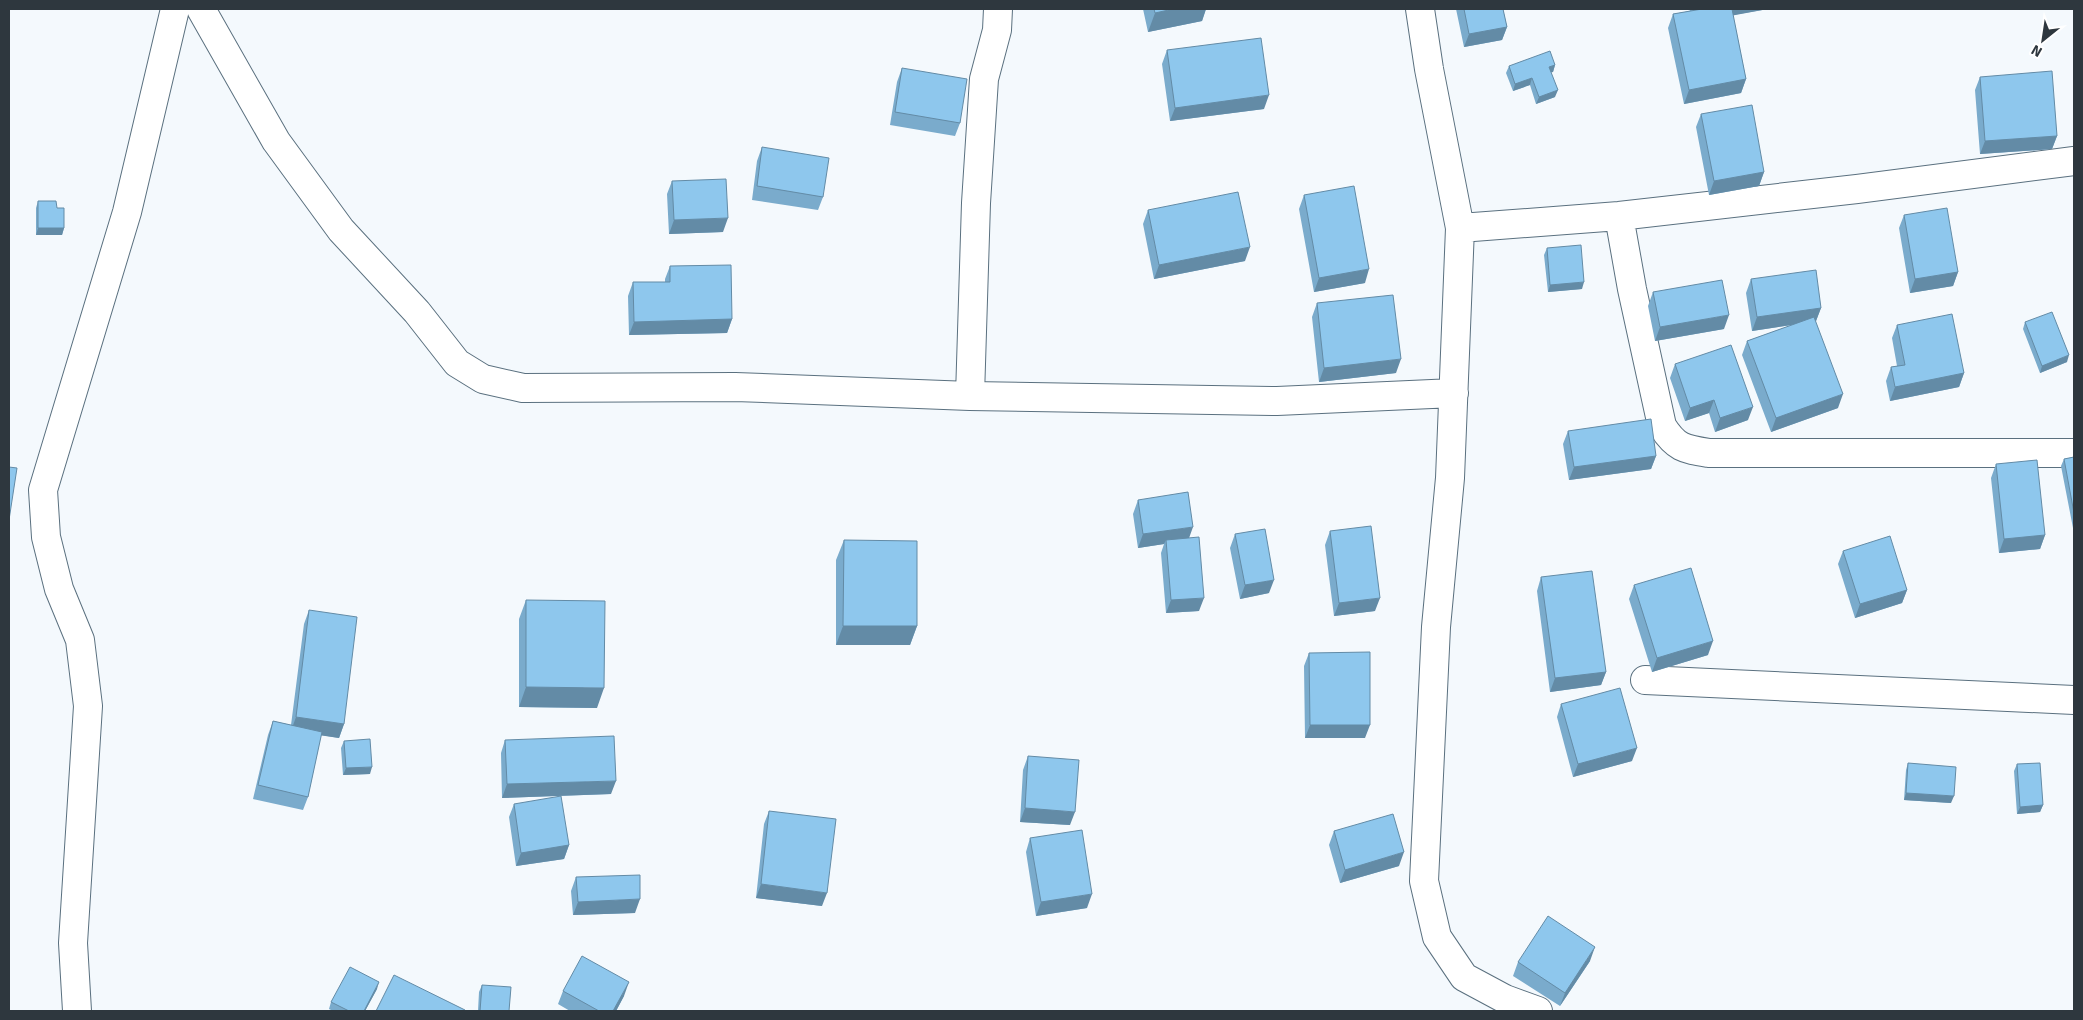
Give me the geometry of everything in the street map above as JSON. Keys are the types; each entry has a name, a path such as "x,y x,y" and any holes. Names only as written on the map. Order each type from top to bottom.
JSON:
{"street":[{"path":"77,1011 74,943 88,706 80,640 60,589 46,537 43,490 127,212 175,9"},
{"path":"201,9 276,141 341,230 417,312 457,363 483,379 522,388 736,387 970,396 1277,401 1454,392"},
{"path":"970,396 976,203 984,79 997,30 998,9"},
{"path":"1420,9 1429,69 1460,228 1450,478 1436,627 1424,881 1437,937 1464,977 1505,999 1538,1011"},
{"path":"1460,228 1620,216 1857,189 2074,161"},
{"path":"1620,216 1632,289 1662,426 1672,441 1685,449 1709,453 2074,453"},
{"path":"1645,680 2074,700"}],"building":[{"path":"1154,9 1173,9 1155,13"},
{"path":"1464,9 1503,9 1507,27 1469,34"},
{"path":"1702,9 1732,9 1746,79 1689,90 1673,14"},
{"path":"1261,38 1269,95 1175,108 1167,50"},
{"path":"1550,51 1555,65 1549,67 1558,90 1539,97 1532,78 1515,84 1509,66"},
{"path":"902,68 967,79 960,123 895,112"},
{"path":"2052,71 2057,136 1985,141 1980,77"},
{"path":"1752,105 1764,172 1714,181 1701,114"},
{"path":"762,147 829,158 823,197 757,186"},
{"path":"726,179 728,218 674,220 672,181"},
{"path":"1354,186 1369,269 1319,278 1304,195"},
{"path":"1238,192 1250,247 1159,265 1148,210"},
{"path":"38,201 56,201 57,208 64,208 64,228 38,228"},
{"path":"1947,208 1958,272 1915,279 1904,215"},
{"path":"1581,245 1584,282 1550,285 1547,248"},
{"path":"731,265 732,319 634,322 633,282 670,282 670,266"},
{"path":"1816,270 1821,308 1757,317 1751,279"},
{"path":"1722,280 1729,315 1660,327 1653,292"},
{"path":"1393,295 1401,359 1324,368 1317,303"},
{"path":"2052,312 2069,355 2042,366 2025,322"},
{"path":"1952,314 1964,373 1895,387 1891,367 1905,365 1897,325"},
{"path":"1814,317 1843,394 1776,418 1747,341"},
{"path":"1731,345 1753,407 1720,418 1714,400 1690,408 1675,364"},
{"path":"1651,419 1656,456 1574,467 1568,431"},
{"path":"2074,457 2074,513 2064,459"},
{"path":"2037,460 2045,535 2004,539 1996,464"},
{"path":"9,467 17,468 9,520"},
{"path":"1188,492 1193,527 1143,534 1138,500"},
{"path":"1371,526 1380,598 1339,603 1330,531"},
{"path":"1265,529 1274,580 1245,585 1235,534"},
{"path":"1890,536 1907,590 1860,604 1843,551"},
{"path":"1199,537 1204,598 1171,600 1166,540"},
{"path":"844,540 917,541 917,626 843,626"},
{"path":"1691,568 1713,641 1657,658 1634,585"},
{"path":"1592,571 1606,672 1555,678 1541,577"},
{"path":"526,600 605,601 604,688 526,687"},
{"path":"309,610 357,617 344,724 296,717"},
{"path":"1370,652 1370,725 1310,725 1309,653"},
{"path":"1620,688 1637,748 1578,764 1561,704"},
{"path":"273,721 322,732 308,797 258,785"},
{"path":"614,736 616,781 507,784 505,740"},
{"path":"370,739 372,767 346,768 344,741"},
{"path":"1028,756 1079,760 1075,812 1025,808"},
{"path":"1908,763 1956,767 1954,796 1906,793"},
{"path":"2040,763 2043,805 2020,807 2017,764"},
{"path":"561,796 569,845 521,853 514,804"},
{"path":"769,811 836,819 827,893 761,884"},
{"path":"1393,814 1404,852 1345,870 1334,831"},
{"path":"1082,830 1092,894 1041,902 1030,838"},
{"path":"640,875 640,899 578,902 576,877"},
{"path":"1548,916 1595,947 1565,993 1518,962"},
{"path":"582,956 629,982 613,1011 599,1011 563,991"},
{"path":"350,967 379,982 364,1011 349,1011 331,1002"},
{"path":"394,975 465,1010 376,1011"},
{"path":"482,985 511,987 509,1011 480,1011"}]}
